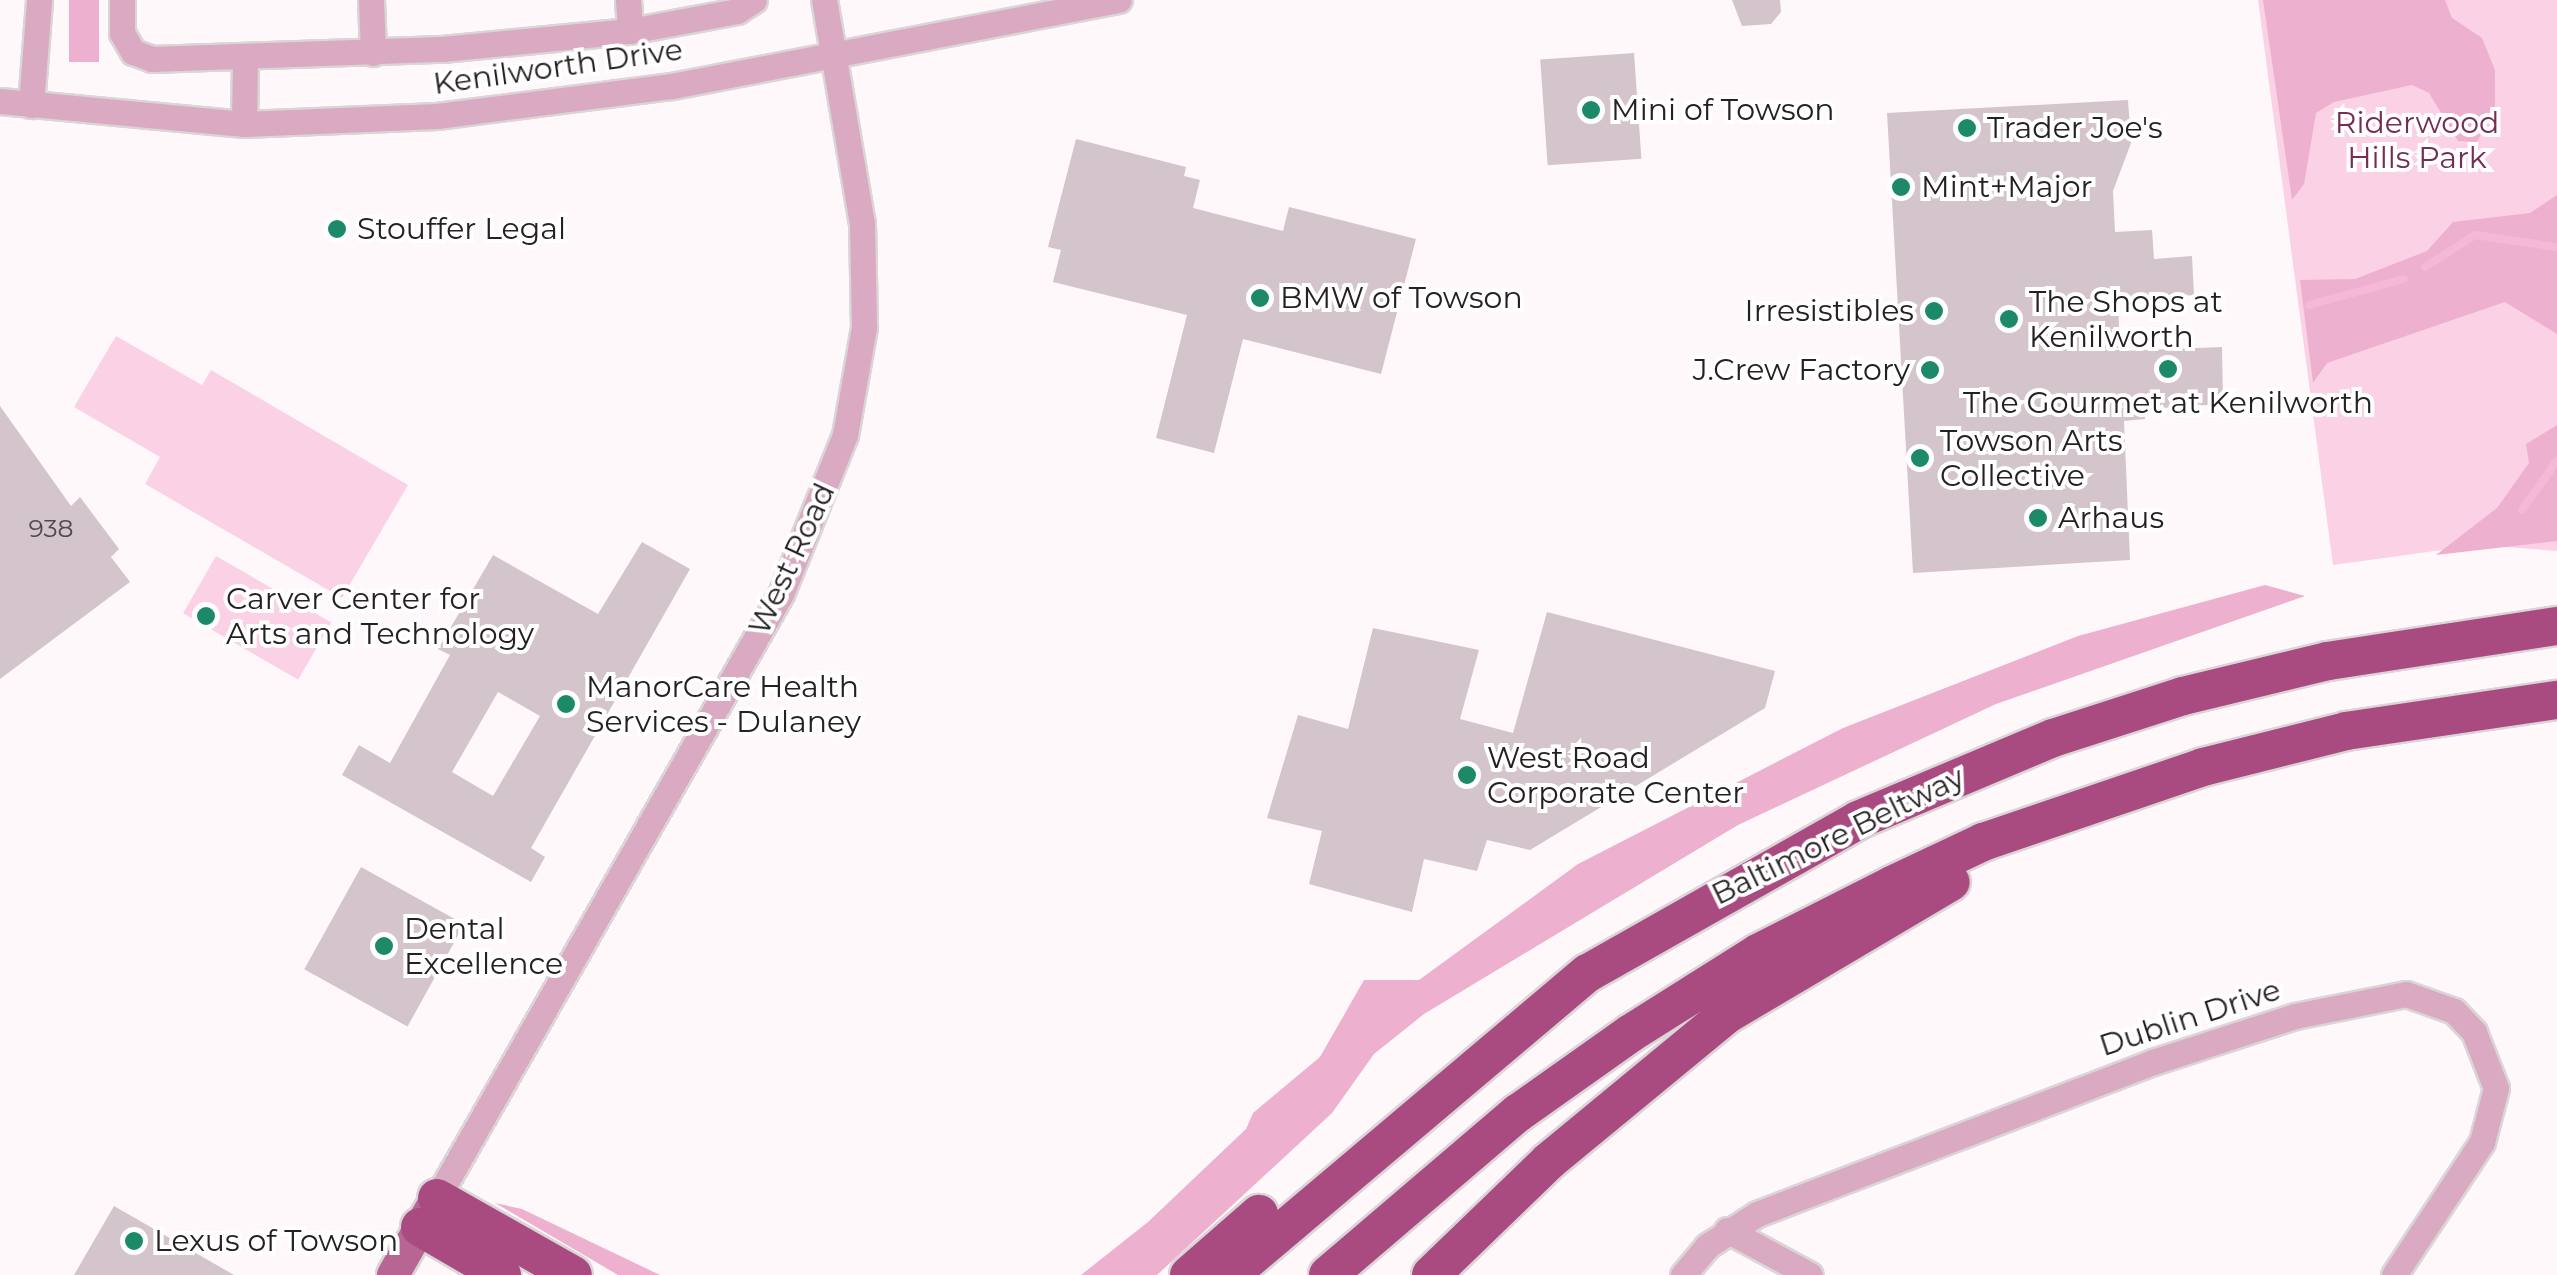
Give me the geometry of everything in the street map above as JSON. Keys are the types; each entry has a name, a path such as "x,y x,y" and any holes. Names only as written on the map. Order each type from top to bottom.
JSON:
{"highway":[{"name":"Baltimore Beltway","path":"1230,1275 1588,973 1858,820 2053,738 2328,661 2557,626"},
{"path":"1328,1275 1518,1112 1758,953 1984,842 2203,767 2346,731 2557,700"},
{"path":"1431,1275 1654,1072 1816,956 1991,859 2203,767"},
{"path":"1189,1275 1370,1126 1588,973"},
{"path":"428,1213 502,1275"},
{"path":"428,1213 573,1275"}],"main road":[{"name":"West Road","path":"393,1275 428,1213"}],"street":[{"path":"31,105 39,0"},
{"path":"122,0 122,33 133,52 152,59 372,53 630,32 737,12 754,0"},
{"path":"371,0 372,53"},
{"path":"628,0 630,32"},
{"name":"West Road","path":"428,1213 765,623 826,494 864,327 862,224 824,0"},
{"name":"Kenilworth Drive","path":"0,101 244,124 570,102 1119,0"},
{"path":"244,124 245,57"},
{"name":"Dublin Drive","path":"1683,1275 1727,1230 2153,1062 2295,1016 2406,994 2431,998 2474,1032 2496,1088 2482,1142 2394,1275"},
{"path":"1727,1230 1810,1275"}],"green space":[{"name":"Riderwood Hills Park","path":"2258,0 2557,0 2557,551 2479,545 2333,565"},
{"path":"116,336 202,385 211,370 408,485 342,598 145,484 160,457 74,407"},
{"path":"216,556 331,622 298,680 183,613"}],"shaded area":[{"path":"69,0 99,0 99,62 69,62"},
{"path":"2263,0 2445,0 2452,18 2482,38 2495,70 2495,107 2477,142 2458,141 2429,93 2412,85 2334,102 2316,113 2304,184 2292,200"},
{"path":"2557,195 2557,334 2505,302 2327,363 2313,383 2300,280 2355,279 2427,251 2453,222 2530,213"},
{"path":"2557,425 2557,541 2436,555 2497,508 2529,463 2526,444"},
{"path":"2265,585 2305,596 1996,704 1738,825 1424,1014 1374,1054 1332,1113 1157,1275 1081,1275 1148,1222 1246,1129 1253,1113 1320,1057 1364,980 1419,980 1578,864 1843,728 2078,636"},
{"path":"495,1203 522,1209 660,1275 618,1275"}],"building":[{"path":"1732,0 1780,0 1781,12 1771,24 1742,26"},
{"name":"Mini of Towson","path":"1634,53 1641,159 1548,165 1540,60"},
{"name":"The Shops at Kenilworth","path":"2128,100 2131,143 2113,191 2115,232 2152,230 2154,259 2192,256 2194,295 2118,301 2120,351 2222,347 2223,404 2145,409 2145,419 2124,421 2130,560 1913,573 1887,113"},
{"name":"BMW of Towson","path":"1076,139 1186,167 1184,176 1200,180 1193,208 1283,231 1289,207 1416,239 1381,374 1243,339 1214,453 1156,438 1187,315 1053,282 1061,250 1048,247"},
{"path":"0,406 71,506 80,497 119,549 111,557 130,582 0,679"},
{"name":"ManorCare Health Services - Dulaney","path":"642,542 690,569 531,848 545,857 531,882 342,775 359,745 390,763 450,655 438,649 493,555 598,614","holes":["498,692 540,716 493,796 452,772"]},
{"name":"West Road Corporate Center","path":"1547,612 1775,671 1765,708 1530,850 1487,840 1477,871 1424,859 1412,912 1309,884 1322,831 1267,818 1298,715 1348,729 1373,628 1479,650 1460,719 1513,733"},
{"name":"Dental Excellence","path":"361,867 464,924 407,1027 304,969"},
{"name":"Lexus of Towson","path":"114,1206 234,1275 74,1275"}],"waterway":[{"path":"2425,267 2475,235 2557,247"},
{"path":"2309,305 2404,279"},
{"path":"2522,510 2557,461"}],"place":[{"name":"Mini of Towson","path":"1591,110"},
{"name":"Trader Joe's","path":"1967,128"},
{"name":"Mint+Major","path":"1901,187"},
{"name":"Stouffer Legal","path":"337,229"},
{"name":"BMW of Towson","path":"1260,298"},
{"name":"Irresistibles","path":"1934,311"},
{"name":"The Shops at Kenilworth","path":"2009,319"},
{"name":"The Gourmet at Kenilworth","path":"2168,369"},
{"name":"J.Crew Factory","path":"1930,370"},
{"name":"Towson Arts Collective","path":"1920,458"},
{"name":"Arhaus","path":"2038,518"},
{"name":"Carver Center for Arts and Technology","path":"206,616"},
{"name":"ManorCare Health Services - Dulaney","path":"566,704"},
{"name":"West Road Corporate Center","path":"1467,775"},
{"name":"Dental Excellence","path":"384,946"},
{"name":"Lexus of Towson","path":"134,1241"}]}
